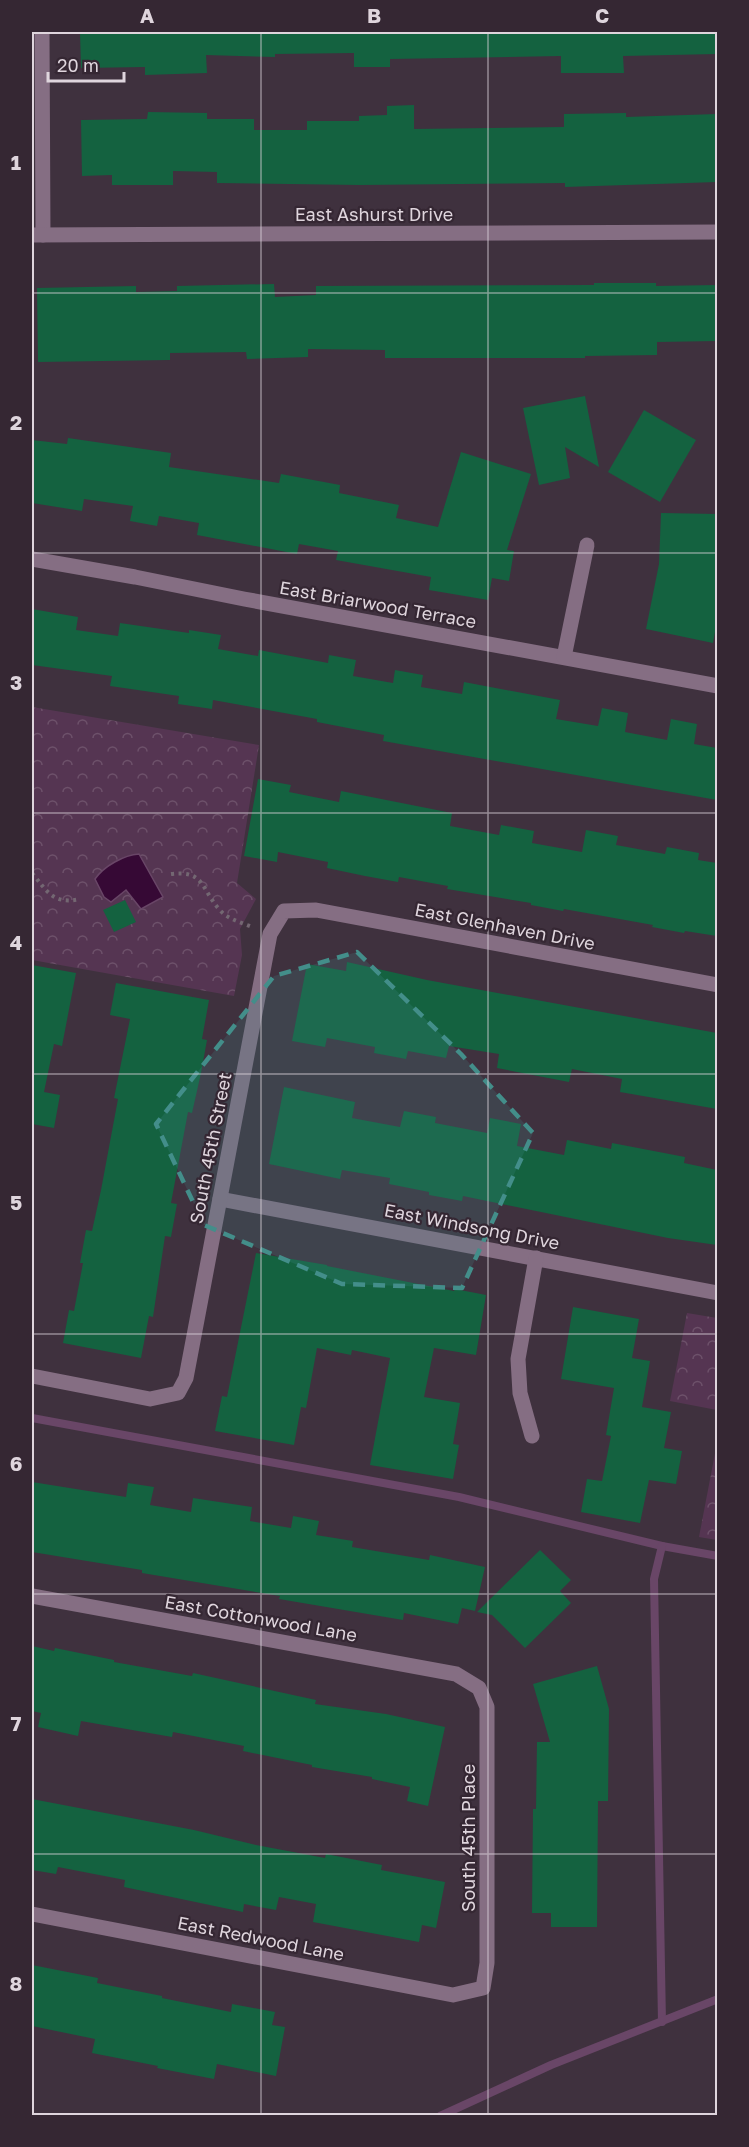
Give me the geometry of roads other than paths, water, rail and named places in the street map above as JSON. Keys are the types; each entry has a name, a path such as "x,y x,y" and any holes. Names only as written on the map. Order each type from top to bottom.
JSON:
{"street":[{"path":"37,235 42,32"},
{"name":"East Ashurst Drive","path":"37,235 717,232"},
{"path":"564,657 587,545"},
{"name":"East Briarwood Terrace","path":"32,559 717,686"},
{"name":"East Glenhaven Drive","path":"284,911 316,910 717,985"},
{"name":"South 45th Street","path":"32,1376 150,1398 178,1394 186,1378 270,934 284,911"},
{"name":"East Windsong Drive","path":"220,1198 717,1293"},
{"path":"532,1436 520,1393 518,1359 536,1258"},
{"name":"East Cottonwood Lane","path":"32,1596 456,1674 479,1688"},
{"name":"South 45th Place","path":"479,1688 487,1707 487,1963 483,1988"},
{"name":"East Redwood Lane","path":"32,1914 453,1995 483,1988"}],"waterway":[{"path":"32,1418 459,1497 662,1546 718,1556"},
{"path":"662,1546 654,1579 662,2022"},
{"path":"440,2116 551,2065 718,1999"}]}
